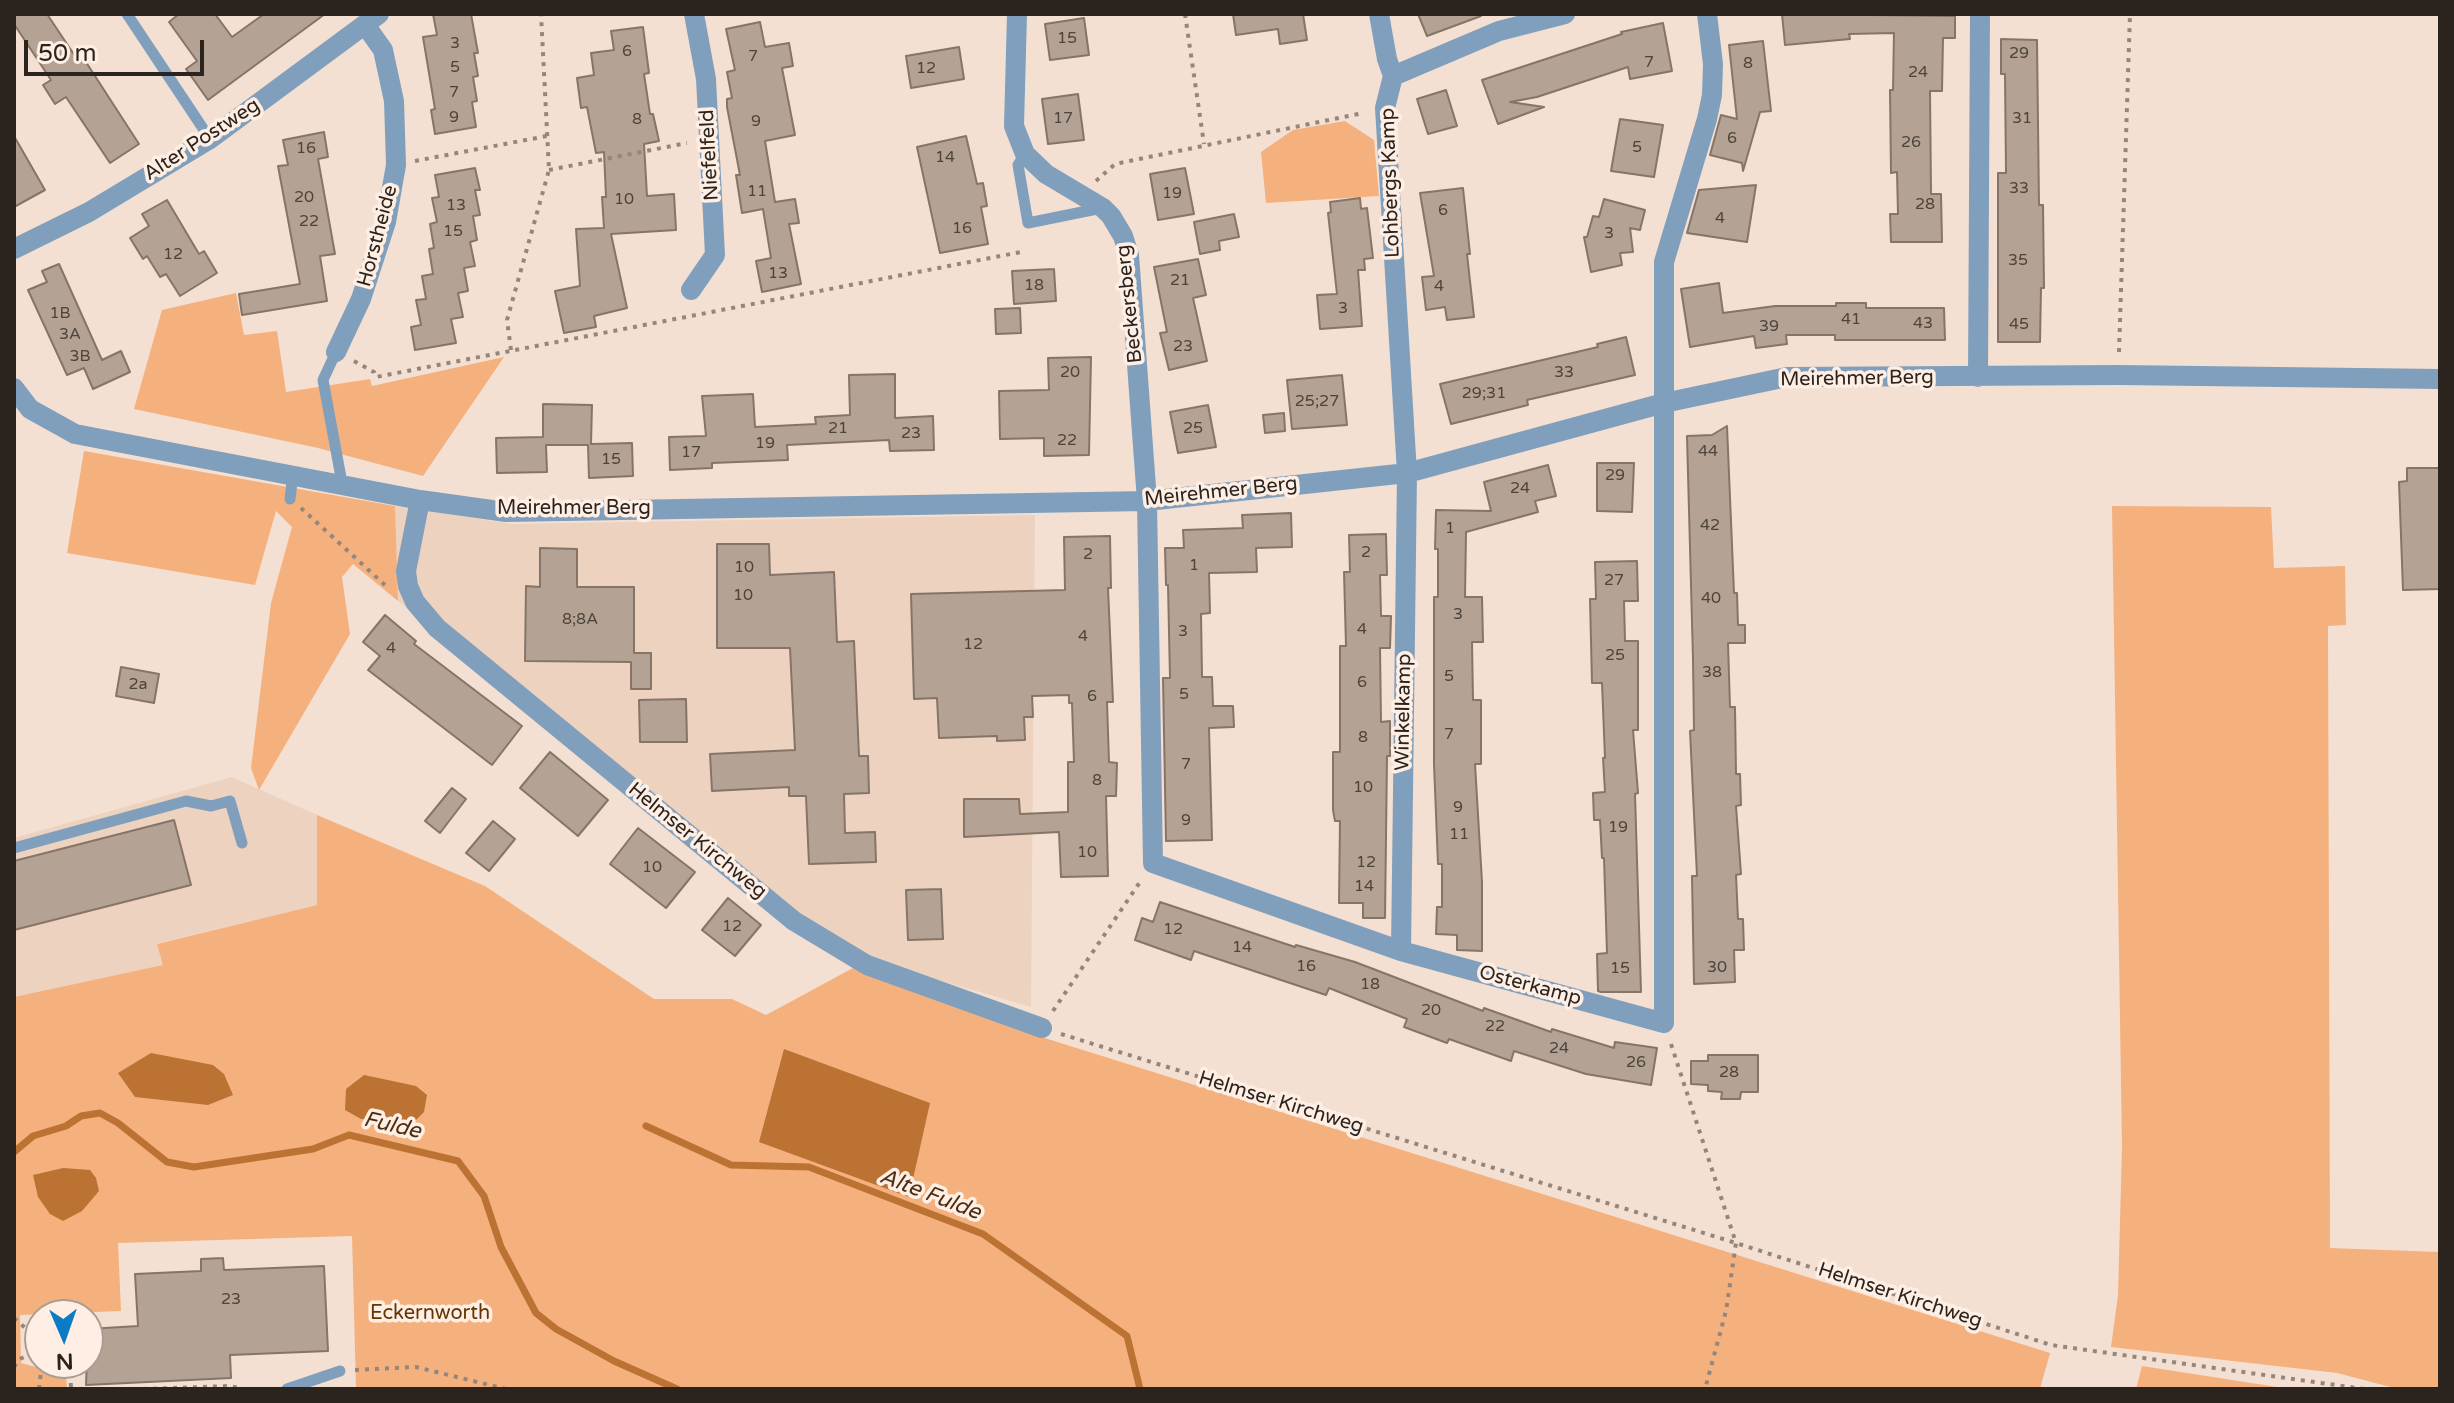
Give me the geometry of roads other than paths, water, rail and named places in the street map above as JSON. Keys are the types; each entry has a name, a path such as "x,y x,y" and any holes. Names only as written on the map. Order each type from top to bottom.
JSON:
{"street":[{"name":"Niefelfeld","path":"691,290 715,255 706,79 694,14"},
{"path":"1017,14 1014,126 1025,154"},
{"path":"1379,14 1393,76 1499,31 1565,14"},
{"path":"1664,403 1664,262 1712,95 1713,64 1707,14"},
{"path":"1978,377 1980,14"},
{"name":"Alter Postweg","path":"14,249 89,212 210,139 372,20"},
{"name":"Horstheide","path":"336,352 361,299 386,222 396,165 394,101 383,50 372,20"},
{"name":"Lohbergs Kamp","path":"1393,76 1385,108 1407,473"},
{"name":"Beckersberg","path":"1025,154 1046,174 1103,208 1118,225 1129,255 1147,501"},
{"name":"Meirehmer Berg","path":"14,388 30,409 75,434 420,500 506,512 1147,501 1407,473 1664,403 1787,377 2119,375 2440,379"},
{"name":"Osterkamp","path":"1147,501 1153,863 1401,951 1664,1023 1664,403"},
{"name":"Winkelkamp","path":"1401,951 1407,473"},
{"name":"Helmser Kirchweg","path":"420,500 406,571 415,602 437,628 794,921 867,965 1042,1028"}],"lane":[{"path":"127,14 210,139"},
{"path":"1025,154 1018,165 1028,223 1103,208"},
{"path":"336,352 323,380 342,483"},
{"path":"290,499 293,474"},
{"path":"14,848 186,801 211,806 230,801 242,843"},
{"path":"287,1389 340,1371"}],"waterway":[{"name":"Fulde","path":"14,1152 33,1136 66,1126 81,1116 100,1113 118,1123 167,1162 194,1167 313,1149 349,1135 458,1161 484,1196 501,1247 536,1313 556,1329 614,1361 677,1389"},
{"name":"Alte Fulde","path":"646,1126 731,1165 809,1167 983,1234 1127,1336 1140,1389"}],"park label":[{"name":"Eckernworth","path":"430,1314"}]}
